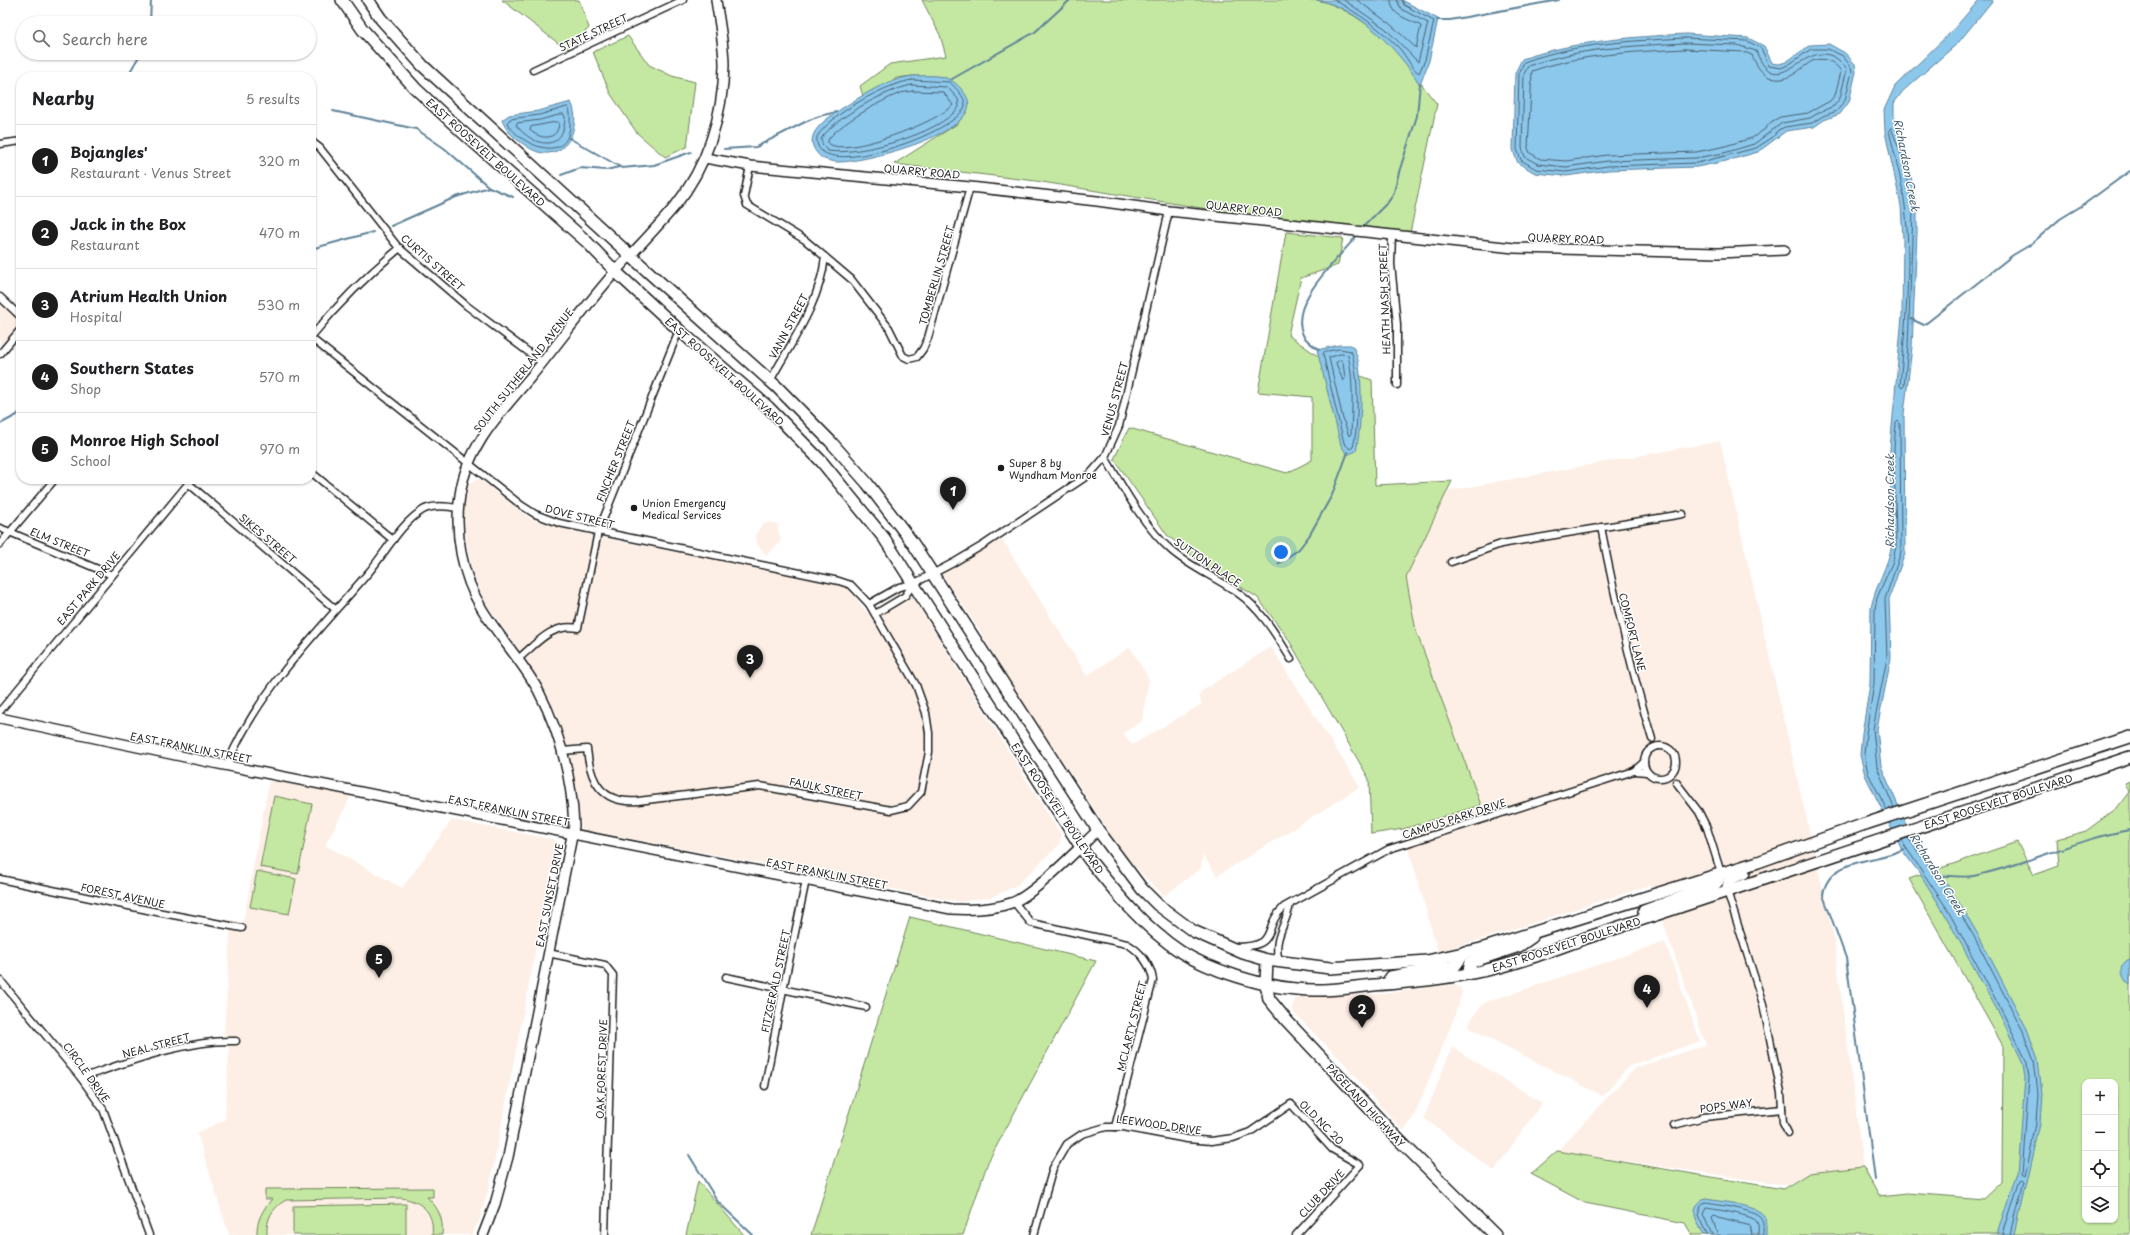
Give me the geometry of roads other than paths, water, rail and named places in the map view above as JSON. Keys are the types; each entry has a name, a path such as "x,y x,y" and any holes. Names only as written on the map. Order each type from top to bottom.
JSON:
{"highway":[{"name":"EAST ROOSEVELT BOULEVARD","path":"342,0 363,30 415,88 460,130 586,241 616,272 679,330 768,407 822,462 884,538 1081,846 1124,903 1152,930 1182,952 1207,965 1246,978 1296,989 1356,987 1468,974 1534,957 2130,757"},
{"name":"EAST ROOSEVELT BOULEVARD","path":"368,0 381,19 423,66 770,380 831,442 867,483 934,574 1098,830 1142,889 1158,905 1193,931 1243,954 1267,960 1330,968 1426,961 1465,952 1543,930 1721,873 2130,737"},
{"path":"2069,777 2086,766 2130,750"},
{"path":"1728,891 1727,884 1731,878 1793,855 1824,839"},
{"path":"1611,930 1648,910 1713,886 1718,881 1721,873"},
{"path":"1468,974 1471,962 1519,946 1543,930"},
{"path":"1356,987 1366,981 1455,966 1465,952"},
{"name":"PAGELAND HIGHWAY","path":"1267,960 1266,983 1269,999 1287,1021 1400,1141 1495,1235"}],"street":[{"name":"STATE STREET","path":"533,70 683,0"},
{"name":"SOUTH SUTHERLAND AVENUE","path":"459,508 460,492 469,464 473,454 490,426 616,272 676,204 696,175 704,158 716,124 723,89 724,58 716,0"},
{"path":"0,144 16,142"},
{"name":"CURTIS STREET","path":"316,145 400,248 467,306 542,362"},
{"name":"QUARRY ROAD","path":"704,158 750,166 970,187 1097,201 1169,211 1514,248 1718,253 1784,250"},
{"path":"750,166 744,196 747,205 805,240 825,257"},
{"name":"TOMBERLIN STREET","path":"825,257 855,284 888,328 904,356 908,359 918,355 928,338 970,187"},
{"name":"VENUS STREET","path":"934,574 985,544 1090,474 1105,457 1119,426 1169,211"},
{"name":"HEATH NASH STREET","path":"1392,235 1392,264 1397,324 1397,385"},
{"path":"316,331 337,306 362,281 400,248"},
{"name":"VANN STREET","path":"770,380 809,313 823,272 825,257"},
{"path":"0,297 16,312"},
{"name":"FINCHER STREET","path":"518,659 552,631 562,627 578,628 598,532 679,330"},
{"path":"0,354 16,335"},
{"name":"DOVE STREET","path":"316,341 469,464 535,514 551,521 598,532 843,582 854,588 869,604 875,614"},
{"name":"SUTTON PLACE","path":"1105,457 1160,540 1174,553 1238,593 1250,603 1271,626 1291,659"},
{"path":"316,476 393,540"},
{"path":"0,544 51,484"},
{"name":"EAST PARK DRIVE","path":"0,710 188,484"},
{"name":"SIKES STREET","path":"193,484 335,609"},
{"path":"227,765 255,711 311,635 374,566 393,540 423,510 431,507 459,508"},
{"name":"EAST SUNSET DRIVE","path":"459,508 460,542 467,578 482,609 518,659 549,713 570,780 573,813 572,833 508,1157 495,1204 483,1235"},
{"path":"1451,562 1501,544 1683,514"},
{"name":"COMFORT LANE","path":"1602,527 1614,596 1630,664 1652,739 1651,749 1647,753 1644,762"},
{"name":"ELM STREET","path":"0,528 112,575"},
{"path":"869,604 898,587 913,584 934,574"},
{"path":"875,614 905,596 913,584"},
{"name":"FAULK STREET","path":"562,751 587,749 593,779 603,792 620,800 638,801 760,786 879,809 891,810 903,808 918,797 923,786 929,752 928,723 924,703 916,685 875,614"},
{"name":"EAST FRANKLIN STREET","path":"0,718 227,765 950,908 987,908 1014,902"},
{"path":"1652,739 1674,755 1676,760 1674,770 1676,782"},
{"path":"1651,749 1663,747"},
{"path":"1644,762 1647,772 1656,778 1666,777 1676,782 1699,812 1708,828 1721,873"},
{"name":"CAMPUS PARK DRIVE","path":"1634,771 1644,762"},
{"path":"1666,777 1674,770"},
{"name":"CAMPUS PARK DRIVE","path":"1228,946 1251,946 1265,941 1270,933 1276,915 1284,907 1389,849 1634,771 1647,772"},
{"path":"1014,902 1035,888 1098,830"},
{"name":"FOREST AVENUE","path":"0,880 242,928"},
{"name":"FITZGERALD STREET","path":"765,1086 806,880"},
{"path":"1728,891 1763,1004 1782,1109 1783,1123 1788,1133"},
{"name":"MCLARTY STREET","path":"1014,902 1031,923 1126,944 1133,948 1143,958 1152,973 1153,980 1115,1127"},
{"path":"1279,961 1278,944 1282,926 1290,904"},
{"name":"OAK FOREST DRIVE","path":"548,953 605,965 614,975 605,1235"},
{"path":"726,978 866,1007"},
{"name":"CIRCLE DRIVE","path":"0,980 82,1078 103,1110 150,1235"},
{"name":"NEAL STREET","path":"82,1078 135,1060 200,1044 220,1040 236,1041"},
{"name":"LEEWOOD DRIVE","path":"1034,1235 1053,1168 1067,1144 1082,1134 1106,1127 1115,1127 1187,1139 1211,1141 1226,1139 1250,1132 1291,1104"},
{"name":"OLD NC 20","path":"1291,1104 1332,1149 1360,1165"},
{"name":"POPS WAY","path":"1674,1125 1704,1117 1782,1109"},
{"name":"CLUB DRIVE","path":"1296,1235 1360,1165"}],"water":[{"path":"1317,0 1402,0 1438,19 1429,61 1420,85 1401,58 1363,21 1333,5"},
{"name":"Richardson Creek","path":"1979,0 1993,0 1958,43 1903,91 1894,103 1894,122 1907,158 1913,187 1917,211 1917,233 1912,347 1904,414 1905,553 1889,599 1891,658 1877,729 1881,766 1911,835 1951,889 1980,938 2027,1029 2038,1059 2042,1093 2040,1124 2015,1235 1998,1235 2018,1173 2025,1078 2023,1063 2001,1017 1942,909 1920,874 1902,850 1865,775 1860,755 1870,684 1871,608 1875,592 1888,561 1892,544 1890,449 1902,316 1903,239 1901,206 1885,132 1884,110 1895,86 1952,31"},
{"path":"1686,34 1748,38 1764,46 1772,63 1779,64 1786,62 1810,45 1829,44 1845,53 1855,64 1856,72 1849,102 1840,114 1824,120 1814,127 1786,131 1758,152 1697,167 1608,170 1566,176 1535,173 1518,163 1513,149 1515,73 1522,59 1582,44 1623,38"},
{"path":"912,76 942,77 954,82 965,94 968,108 960,120 943,132 921,142 896,151 872,157 838,162 826,160 817,153 813,146 812,139 814,133 823,122 858,98 875,89 893,81"},
{"path":"571,102 575,120 573,130 565,145 557,151 548,153 535,151 514,137 509,132 502,120 509,115 538,111"},
{"path":"1339,345 1351,345 1356,353 1359,364 1361,413 1358,442 1356,451 1347,455 1341,445 1317,350"},
{"path":"2130,960 2130,985 2123,976 2122,968 2126,962"},
{"path":"1705,1199 1746,1206 1760,1212 1766,1221 1767,1235 1704,1235 1696,1220 1695,1210 1696,1206"}],"waterway":[{"path":"150,16 151,0"},
{"path":"952,79 1035,32 1070,0"},
{"path":"1437,20 1450,20 1559,0"},
{"path":"131,72 137,60"},
{"path":"1362,228 1389,201 1394,192 1417,116 1420,83"},
{"path":"333,111 416,129 444,148 489,187 513,197"},
{"path":"724,149 756,147 809,120 837,112"},
{"path":"569,138 622,168 654,165 691,152"},
{"path":"561,175 580,168 606,170 619,167"},
{"path":"1911,319 1924,325 2013,255 2030,245 2060,219 2083,205 2130,171"},
{"path":"391,226 456,197 489,187"},
{"path":"316,248 373,232"},
{"path":"1319,350 1303,335 1300,322 1302,309 1318,281 1358,234"},
{"path":"0,424 16,416"},
{"path":"1278,564 1299,549 1309,536 1332,495 1348,452"},
{"name":"Richardson Creek","path":"1940,876 1969,877 2013,865 2090,839 2130,830"},
{"path":"1875,1180 1846,958 1823,895 1827,883 1834,874 1844,867 1904,849"},
{"path":"689,1155 718,1202 753,1235"}],"place":[{"name":"Super 8 by Wyndham Monroe","path":"1001,468"},
{"name":"Union Emergency Medical Services","path":"634,508"},
{"name":"Bojangles'","path":"953,510"},
{"name":"Atrium Health Union","path":"750,678"},
{"name":"Monroe High School","path":"379,978"},
{"name":"Southern States","path":"1647,1008"},
{"name":"Jack in the Box","path":"1362,1028"}]}
